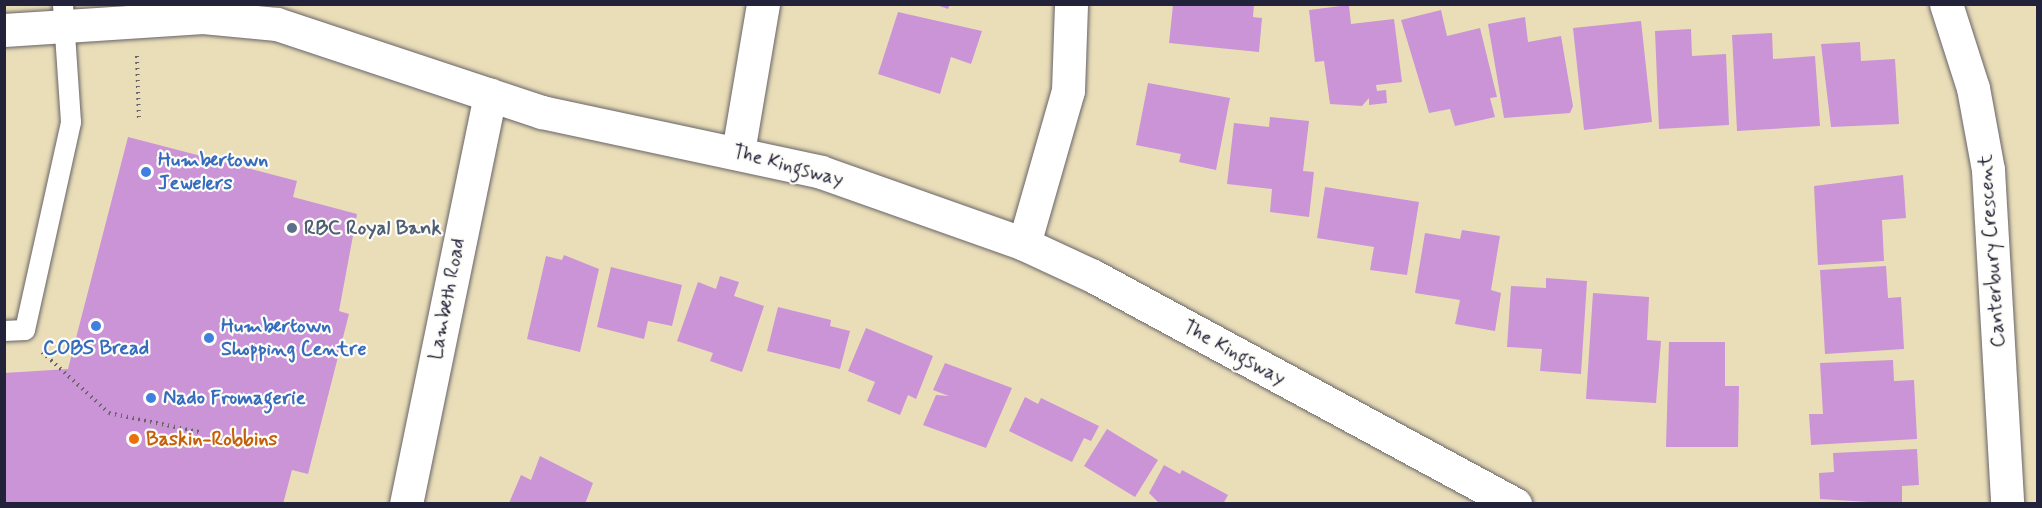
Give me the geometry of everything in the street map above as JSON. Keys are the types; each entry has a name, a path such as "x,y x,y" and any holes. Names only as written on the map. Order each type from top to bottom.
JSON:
{"street":[{"path":"738,152 763,4"},
{"path":"1024,244 1068,92 1071,4"},
{"name":"Canterbury Crescent","path":"1946,4 1973,88 1988,170 2007,504"},
{"name":"The Kingsway","path":"4,30 64,15 239,18 306,30 490,95 571,120 738,152 821,172 1024,244 1515,504"},
{"name":"Lambeth Road","path":"406,504 490,95"}],"lane":[{"path":"4,331 25,330 71,122 64,15"}],"path":[{"path":"137,52 139,118"},
{"path":"25,330 55,369 109,413 199,432"}],"building":[{"path":"934,4 950,4 948,9"},
{"path":"1254,4 1253,17 1262,18 1259,52 1169,43 1173,5"},
{"path":"1349,5 1351,24 1394,19 1402,82 1376,85 1377,91 1386,90 1387,103 1369,105 1369,98 1362,106 1330,104 1324,61 1315,62 1309,10"},
{"path":"1441,10 1447,36 1480,28 1497,97 1490,98 1495,117 1455,126 1450,109 1429,113 1401,20"},
{"path":"898,12 982,31 971,64 951,57 940,94 878,74"},
{"path":"1525,17 1528,42 1561,36 1573,106 1570,113 1504,118 1488,24"},
{"path":"1641,21 1652,122 1584,130 1573,28"},
{"path":"1691,29 1692,56 1726,54 1729,125 1659,129 1655,31"},
{"path":"1772,33 1773,59 1815,56 1820,126 1737,131 1732,35"},
{"path":"1860,42 1861,61 1895,59 1899,124 1831,127 1821,44"},
{"path":"1148,83 1230,98 1216,170 1179,162 1181,154 1136,145"},
{"path":"1270,117 1309,121 1303,171 1314,172 1309,217 1270,212 1272,189 1227,184 1234,123 1269,127"},
{"name":"Humbertown Shopping Centre","path":"128,137 297,181 293,197 357,214 339,311 349,314 308,474 292,470 283,504 4,504 4,373 68,369"},
{"path":"1903,175 1906,218 1882,220 1884,261 1818,265 1814,186"},
{"path":"1325,187 1419,202 1407,275 1370,270 1374,247 1317,238"},
{"path":"1462,230 1500,236 1491,290 1501,293 1495,331 1455,324 1460,300 1415,293 1425,233 1460,239"},
{"path":"564,255 599,269 580,352 527,339 546,256 562,260"},
{"path":"1886,266 1888,298 1901,297 1904,349 1825,354 1820,270"},
{"path":"611,267 682,285 672,326 648,321 644,339 597,327"},
{"path":"720,276 739,282 734,296 764,306 742,372 710,361 713,353 677,341 698,282 716,289"},
{"path":"1546,278 1587,281 1581,374 1540,371 1542,349 1507,347 1511,286 1546,288"},
{"path":"1593,293 1649,297 1647,340 1661,341 1656,403 1586,399"},
{"path":"778,307 831,320 830,326 850,331 840,369 767,351"},
{"path":"866,328 933,356 916,399 908,395 900,415 867,401 875,382 848,371"},
{"path":"1669,342 1725,342 1725,386 1739,386 1738,447 1666,447"},
{"path":"1893,360 1894,381 1914,380 1917,439 1811,445 1809,414 1823,414 1820,363"},
{"path":"945,363 1012,388 986,448 923,425 936,395 949,396 933,390"},
{"path":"1025,397 1038,404 1041,398 1099,426 1091,441 1084,438 1072,462 1009,431"},
{"path":"1107,429 1158,460 1135,497 1084,466"},
{"path":"1917,449 1919,485 1902,486 1902,504 1820,499 1819,473 1834,472 1833,453"},
{"path":"540,456 593,483 585,504 509,503 521,475 531,480"},
{"path":"1164,465 1180,474 1182,470 1228,495 1223,504 1160,504 1149,493"}],"place":[{"name":"Humbertown Jewelers","path":"146,172"},
{"name":"RBC Royal Bank","path":"292,228"},
{"name":"COBS Bread","path":"96,326"},
{"name":"Humbertown Shopping Centre","path":"209,338"},
{"name":"Nado Fromagerie","path":"151,398"},
{"name":"Baskin-Robbins","path":"134,439"}]}
